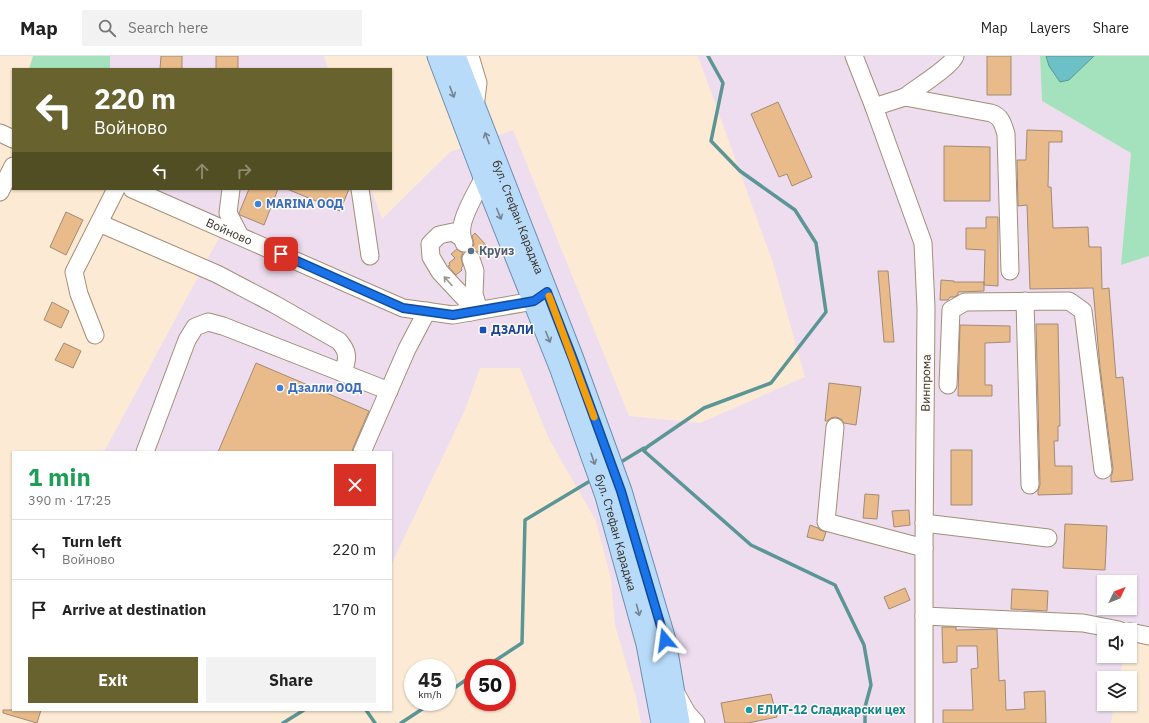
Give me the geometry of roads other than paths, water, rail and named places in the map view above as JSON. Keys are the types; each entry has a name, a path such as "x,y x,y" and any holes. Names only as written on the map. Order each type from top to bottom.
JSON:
{"main road":[{"name":"бул. Стефан Караджа","path":"438,56 484,177 540,296 573,359 621,491 665,640 679,723"},
{"name":"бул. Стефан Караджа","path":"455,56 475,107 540,296 560,367 606,496 647,644 662,723"}],"street":[{"path":"470,56 478,83 475,107"},
{"name":"Винпрома","path":"854,56 924,243 926,308 924,723"},
{"path":"874,107 905,96 946,67 955,56"},
{"path":"905,96 991,113 1000,119 1006,134 1010,271"},
{"path":"0,133 12,139"},
{"path":"0,192 12,168"},
{"path":"475,311 440,272 431,257 430,244 439,235 453,232 463,240 462,227 465,217 484,177"},
{"path":"95,335 79,294 74,272 116,190"},
{"name":"Войново","path":"134,190 403,308 453,315 540,296"},
{"path":"231,190 228,212 240,236"},
{"path":"360,190 370,256"},
{"path":"99,223 217,274 339,341 345,348 347,355 343,373"},
{"path":"471,259 475,271 475,311"},
{"path":"1025,301 1030,485"},
{"path":"926,308 951,310 965,302 1069,301 1083,311 1103,470"},
{"path":"948,385 951,310"},
{"path":"362,451 407,349 426,311"},
{"path":"145,451 187,340 195,327 208,322 223,326 389,391"},
{"path":"836,427 826,522 924,548"},
{"path":"924,523 1048,538"},
{"path":"924,616 1083,623 1097,626"},
{"path":"1137,633 1149,636"},
{"path":"674,690 687,713 696,723"}],"water":[{"path":"1046,56 1094,56 1069,80 1060,82 1049,66"}],"waterway":[{"path":"708,56 723,83 711,141 740,171 795,210 816,243 826,312 771,383 704,408 647,447 644,451 751,545 835,585 864,645 871,685 865,707 865,723"},
{"path":"621,462 644,448"},
{"path":"498,659 522,643 525,520 590,481"},
{"path":"456,687 464,681"},
{"path":"283,723 302,711"},
{"path":"367,711 375,723"},
{"path":"401,723 419,711"}],"place":[{"name":"MARINA ООД","path":"258,204"},
{"name":"Круиз","path":"471,251"},
{"name":"ДЗАЛИ","path":"483,330"},
{"name":"Дзалли ООД","path":"280,388"},
{"name":"ЕЛИТ-12 Сладкарски цех","path":"749,710"}]}
